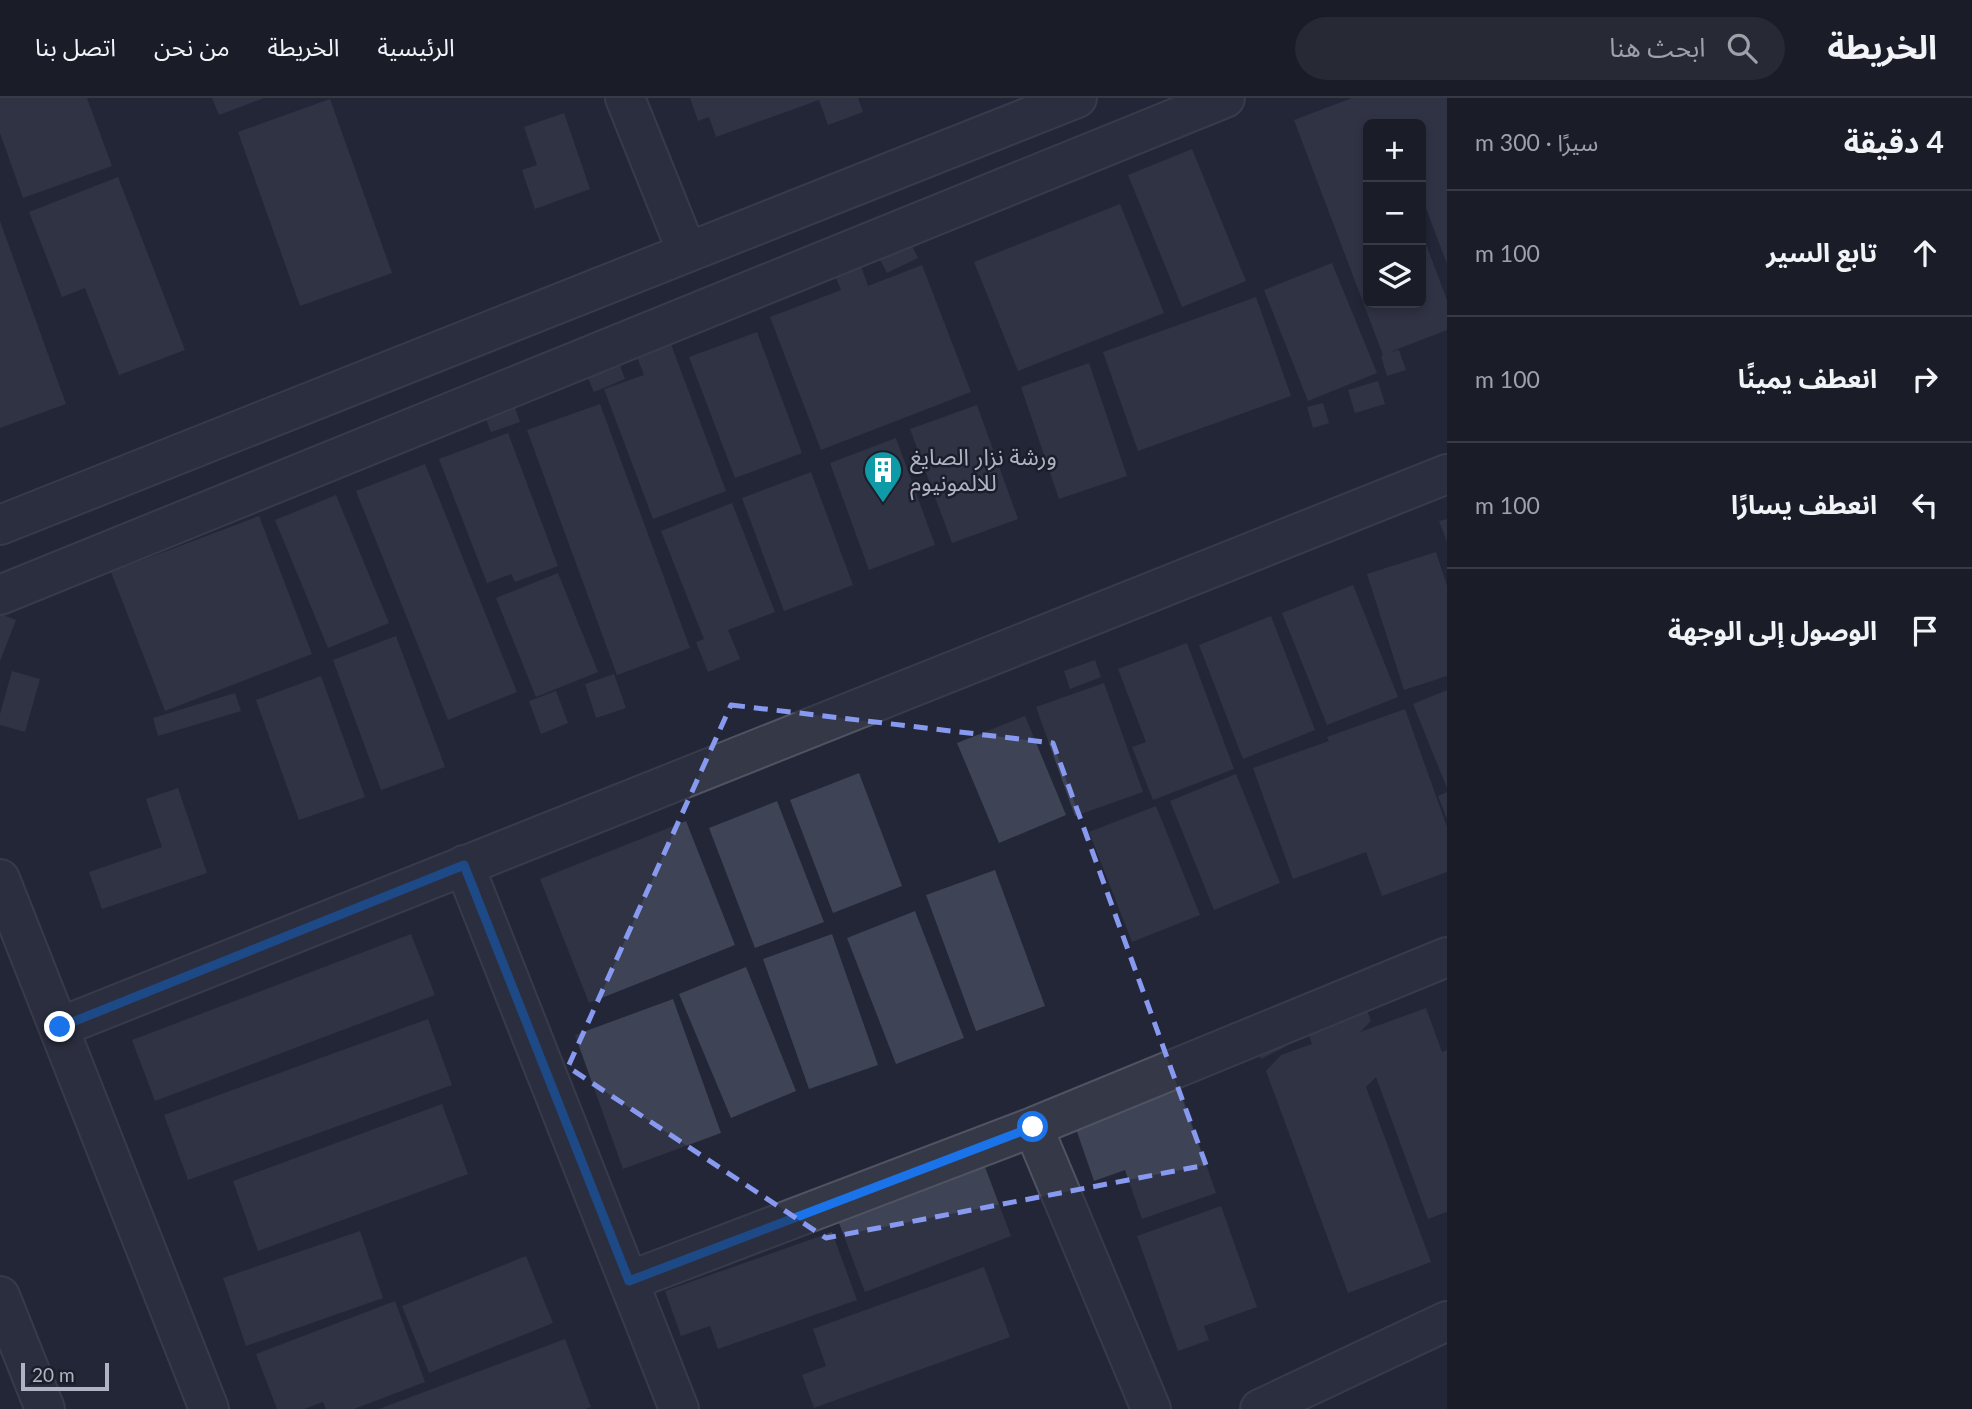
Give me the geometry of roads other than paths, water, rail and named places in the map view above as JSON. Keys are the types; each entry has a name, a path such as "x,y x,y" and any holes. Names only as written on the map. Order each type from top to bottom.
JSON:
{"street":[{"path":"625,98 687,253"},
{"path":"0,525 1077,98"},
{"path":"1093,98 1111,145"},
{"path":"0,595 1111,145 1158,111 1225,98"},
{"path":"60,1027 1447,474"},
{"path":"464,865 679,1409"},
{"path":"0,879 209,1409"},
{"path":"629,1281 1033,1127 1447,957"},
{"path":"1033,1127 1151,1409"},
{"path":"0,1296 45,1409"},
{"path":"1260,1409 1447,1321"}],"place":[{"name":"ورشة نزار الصايغ للالمونيوم","path":"883,504"}]}
